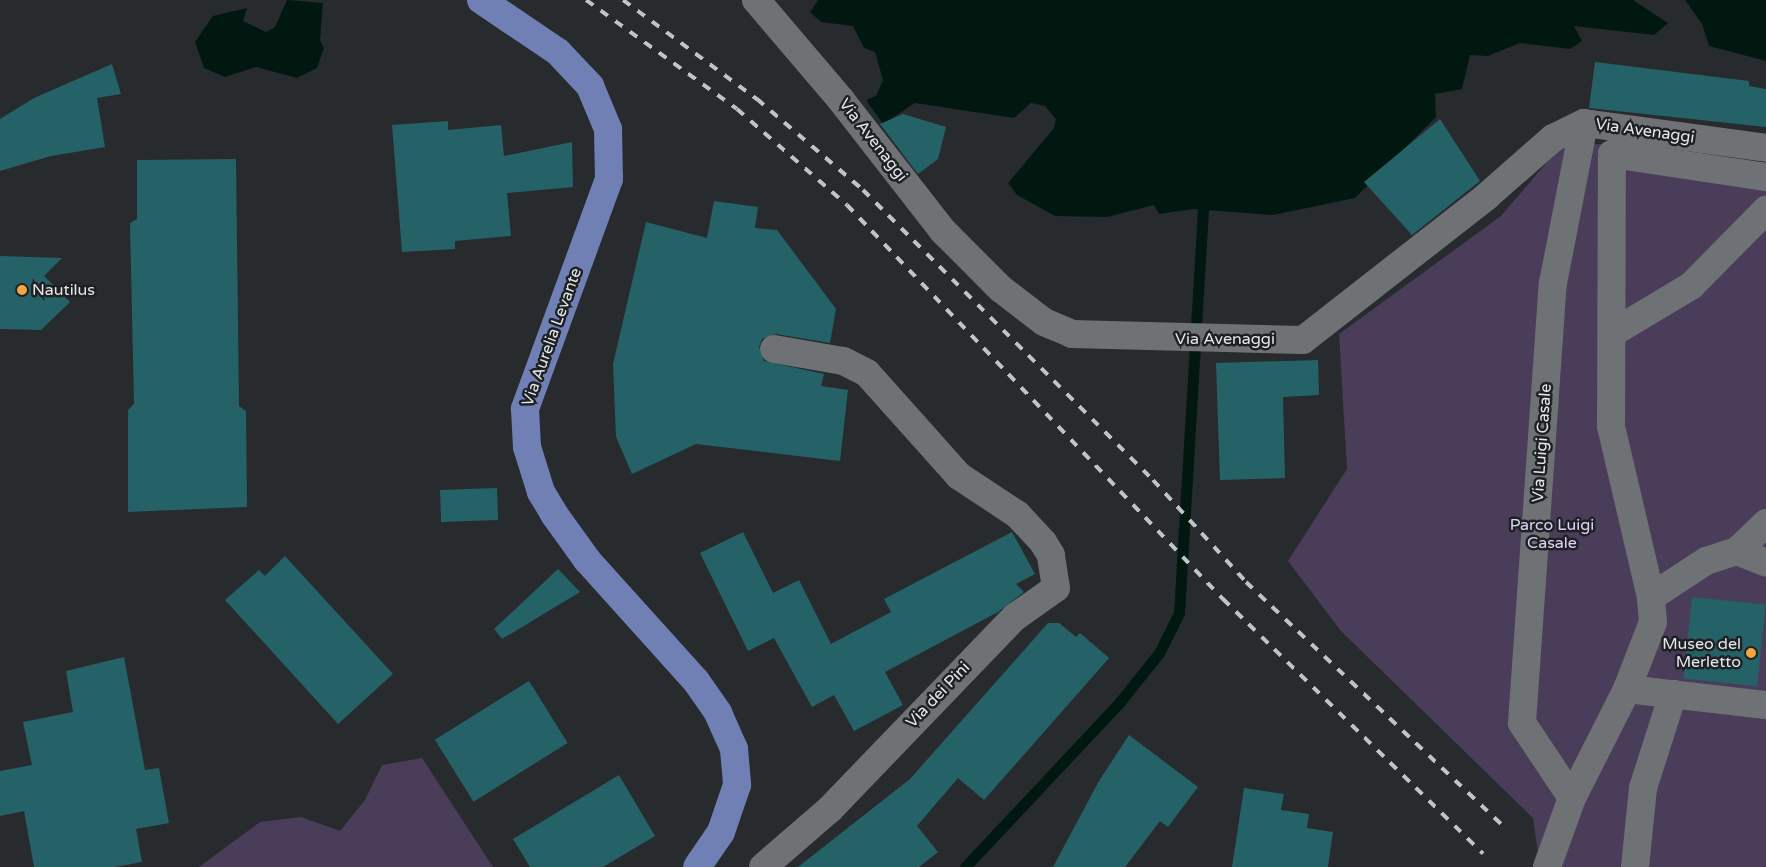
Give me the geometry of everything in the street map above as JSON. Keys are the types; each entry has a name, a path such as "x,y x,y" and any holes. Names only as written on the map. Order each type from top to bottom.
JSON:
{"main road":[{"name":"Via Aurelia Levante","path":"481,0 558,52 590,86 608,129 609,179 525,409 527,447 541,492 554,514 587,560 696,681 718,713 734,748 737,784 722,832 697,867"}],"street":[{"name":"Via Avenaggi","path":"756,0 842,100 943,231 1002,290 1044,322 1072,334 1123,338 1303,340 1487,196 1553,138 1584,123 1766,148"},
{"name":"Via Luigi Casale","path":"1572,798 1522,723 1554,283 1584,123"},
{"path":"1548,867 1572,798 1628,688 1653,622 1652,597 1611,426 1609,385 1614,332 1612,154 1766,177"},
{"path":"1614,332 1691,286 1766,210"},
{"name":"Via dei Pini","path":"763,867 830,809 1015,617 1056,588 1051,555 1018,515 959,476 867,373 844,361 774,349"},
{"path":"1652,597 1706,561 1737,551 1766,523"},
{"path":"1737,551 1766,563"},
{"path":"1628,688 1766,705"},
{"path":"1635,867 1643,788 1673,694"}],"green space":[{"name":"Parco Luigi Casale","path":"1614,143 1766,168 1766,867 1540,867 1533,818 1341,631 1288,561 1347,469 1339,334 1501,216 1560,147"},
{"path":"422,758 493,867 199,867 260,822 301,817 340,831 365,800 382,765"}],"shaded area":[{"path":"287,0 323,3 320,40 324,48 317,68 297,78 256,67 225,77 204,68 195,42 213,16 247,8 243,21 266,32 275,27"},
{"path":"818,0 1633,0 1668,23 1654,35 1574,26 1582,41 1570,49 1520,43 1488,56 1470,55 1462,89 1435,94 1436,117 1355,198 1273,215 1193,209 1159,214 1154,205 1107,217 1055,216 1017,195 1008,183 1054,128 1056,119 1045,106 1031,103 1014,118 915,103 883,124 866,100 876,96 883,80 875,52 864,48 853,26 821,22 810,12"},
{"path":"1685,0 1766,0 1766,61 1709,46 1702,24"}],"building":[{"path":"1595,62 1749,81 1749,86 1766,89 1766,127 1589,108"},
{"path":"112,64 121,94 97,98 105,147 51,156 0,171 0,119 34,98"},
{"path":"903,114 946,127 938,159 918,174 880,124"},
{"path":"1440,119 1480,181 1412,235 1364,182"},
{"path":"448,121 448,130 501,125 504,156 572,142 573,187 507,193 511,236 455,241 455,249 402,252 392,125"},
{"path":"236,159 239,406 246,411 247,507 128,512 128,410 134,404 130,223 137,219 137,160"},
{"path":"714,201 758,207 755,228 777,230 836,309 830,343 776,334 762,339 759,347 764,361 824,374 821,386 848,390 840,461 696,444 632,474 616,437 613,364 646,222 707,238"},
{"name":"Nautilus","path":"0,256 62,258 44,276 70,302 41,330 0,329"},
{"path":"1318,360 1319,395 1283,397 1285,478 1220,480 1216,363"},
{"path":"497,488 498,520 441,522 440,490"},
{"path":"743,532 773,593 799,580 831,644 891,612 884,599 1012,532 1035,574 1016,584 1024,592 998,612 885,672 903,705 854,731 834,695 812,707 774,638 748,651 700,553"},
{"path":"285,556 393,674 338,724 225,600 259,570 265,576"},
{"path":"558,569 580,592 502,639 494,629"},
{"path":"1692,597 1766,605 1757,686 1683,679"},
{"path":"1048,623 1059,623 1076,637 1080,633 1109,658 984,800 958,778 917,826 938,852 919,867 798,867 910,779"},
{"path":"124,657 145,770 159,768 169,823 136,829 142,862 115,867 34,867 24,811 0,816 0,771 32,765 23,722 73,712 66,671"},
{"path":"529,681 568,743 474,802 435,740"},
{"path":"1129,735 1198,787 1168,827 1160,821 1125,867 1053,867 1099,781"},
{"path":"619,775 655,836 603,867 530,867 513,839"},
{"path":"1244,788 1284,794 1281,810 1309,814 1307,828 1333,832 1328,867 1232,867"}],"waterway":[{"path":"965,867 1119,703 1159,653 1179,613 1203,209"}],"railway":[{"path":"586,0 737,109 847,205 1223,599 1483,854"},
{"path":"623,0 757,99 863,190 1153,480 1246,582 1504,827"}],"place":[{"name":"Nautilus","path":"22,290"},
{"name":"Museo del Merletto","path":"1751,653"}]}
